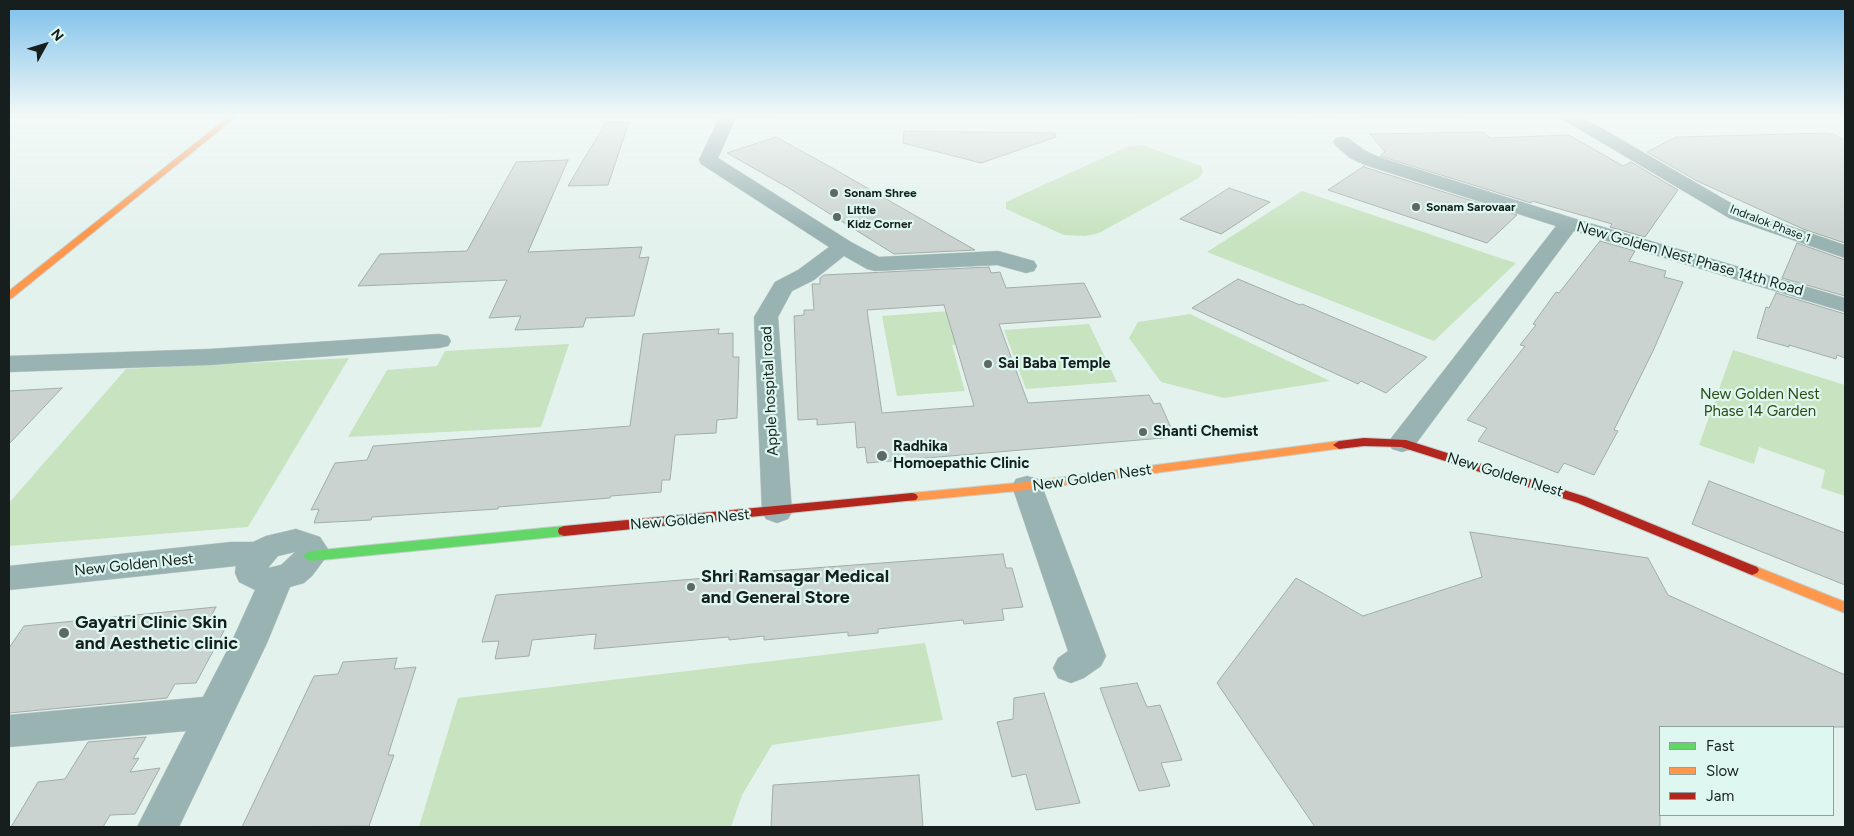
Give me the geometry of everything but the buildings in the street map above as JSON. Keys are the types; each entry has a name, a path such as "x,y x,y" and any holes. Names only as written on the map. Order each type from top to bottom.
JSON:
{"street":[{"path":"9,296 185,154"},
{"path":"711,154 708,160 843,248 875,264 998,258 1026,266"},
{"path":"1358,154 1372,161 1569,223"},
{"name":"Indralok Phase 1","path":"1635,154 1736,214 1845,252"},
{"name":"New Golden Nest Phase 14th Road","path":"1402,443 1569,223 1845,305"},
{"name":"Apple hospital road","path":"777,512 766,317 783,287 806,275 843,248"},
{"path":"9,364 210,357 439,341"},
{"name":"New Golden Nest","path":"311,556 777,512 1027,486 1364,442 1402,443 1582,500 1845,608"},
{"path":"1027,486 1088,656 1071,668"},
{"path":"158,827 249,643 268,567 276,544 296,540 309,545 312,550 311,556"},
{"name":"New Golden Nest","path":"9,578 231,554 268,567"},
{"path":"9,731 215,712"}],"green space":[{"path":"1111,154 1167,154 1201,166 1203,172 1199,178 1099,233 1086,236 1064,235 1006,209 1006,202"},
{"path":"1302,191 1516,263 1434,341 1207,252"},
{"path":"977,309 987,342 952,345 965,391 897,396 882,316"},
{"path":"1190,314 1330,381 1224,398 1161,382 1129,338 1138,322"},
{"path":"1089,324 1117,382 1026,389 1004,330"},
{"path":"569,344 541,427 348,437 387,370 437,366 445,351"},
{"name":"New Golden Nest Phase 14 Garden","path":"1733,350 1845,385 1845,496 1821,488 1825,470 1759,447 1754,464 1699,445"},
{"path":"349,358 248,527 9,546 9,503 126,369"},
{"path":"925,643 943,720 772,745 742,795 731,827 419,827 458,698"}],"traffic: fast":[{"path":"311,556 564,531"}],"traffic: slow":[{"path":"9,296 186,154"},
{"path":"912,497 1027,486 1339,445"},
{"path":"1752,570 1845,608"}],"traffic: jam":[{"path":"1339,445 1364,442 1402,443 1582,500 1752,570"},
{"path":"564,531 912,497"}],"place":[{"name":"Sonam Shree","path":"834,193"},
{"name":"Sonam Sarovaar","path":"1416,207"},
{"name":"Little Kidz Corner","path":"837,217"},
{"name":"Sai Baba Temple","path":"988,364"},
{"name":"Shanti Chemist","path":"1143,432"},
{"name":"Radhika Homoepathic Clinic","path":"882,456"},
{"name":"Shri Ramsagar Medical and General Store","path":"691,587"},
{"name":"Gayatri Clinic Skin and Aesthetic clinic","path":"64,633"}]}
